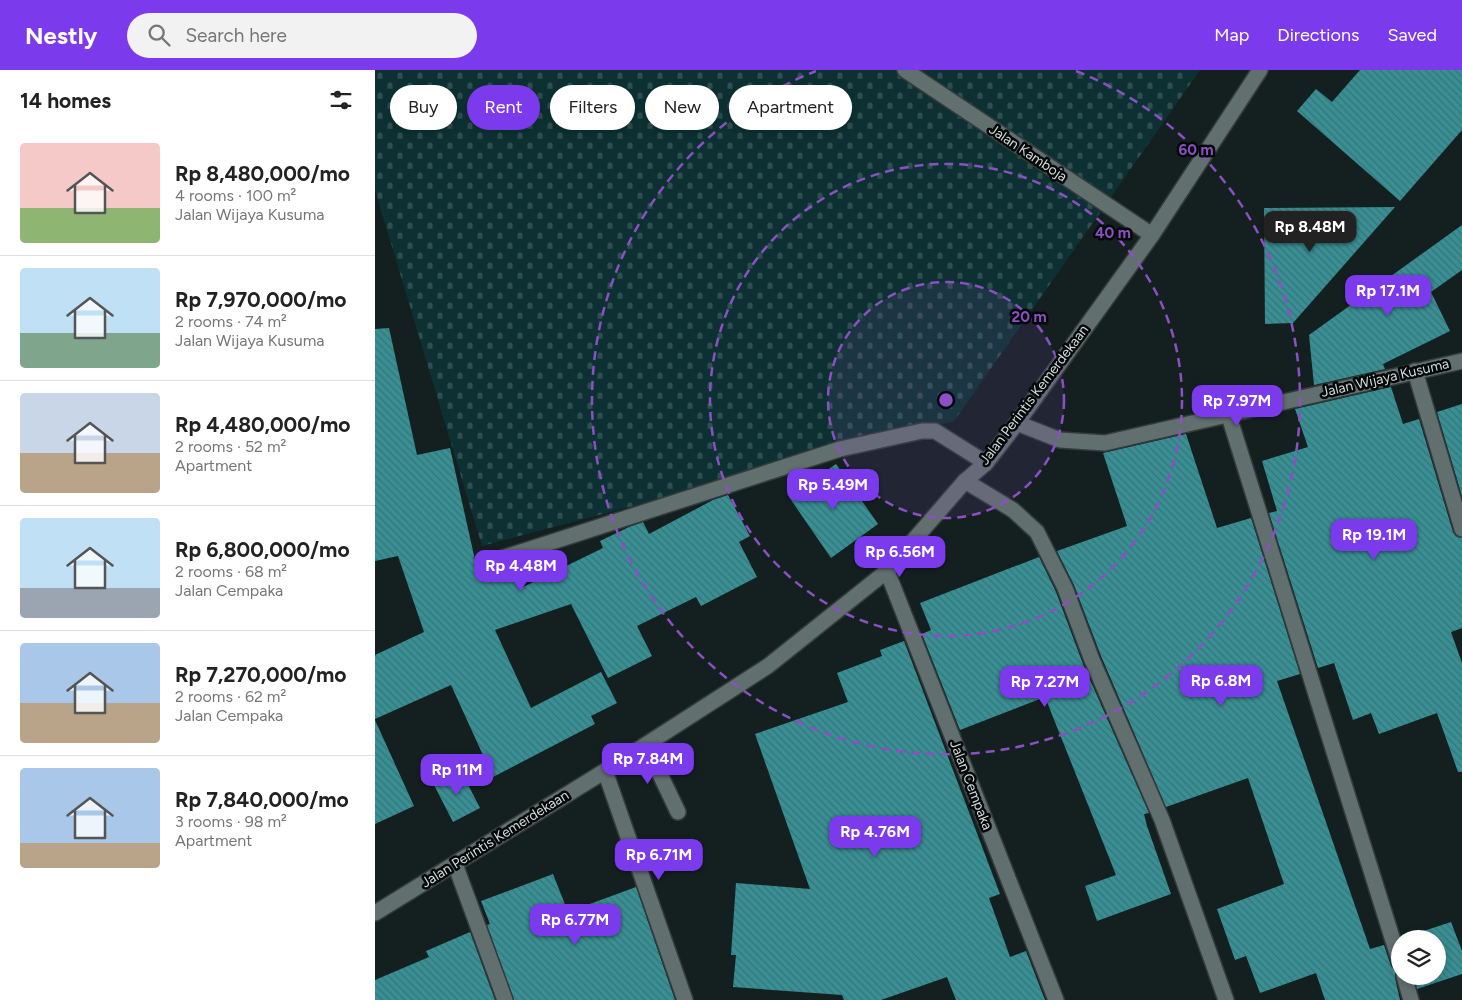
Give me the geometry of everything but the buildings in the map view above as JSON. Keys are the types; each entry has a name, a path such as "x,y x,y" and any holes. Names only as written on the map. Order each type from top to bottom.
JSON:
{"street":[{"name":"Jalan Kamboja","path":"905,70 1152,235"},
{"name":"Jalan Perintis Kemerdekaan","path":"375,913 605,771 768,666 887,571 965,481 987,463 1017,423 1152,235 1260,70"},
{"name":"Jalan Wijaya Kusuma","path":"1017,423 1059,440 1105,443 1227,413 1462,361"},
{"path":"1415,371 1462,529"},
{"path":"1227,413 1391,934"},
{"path":"496,560 840,449 922,431 935,430 987,463"},
{"path":"965,481 1013,510 1037,532 1055,566 1092,660 1162,820 1226,1000"},
{"name":"Jalan Cempaka","path":"887,571 1056,1000"},
{"path":"646,745 678,812"},
{"path":"605,771 685,1000"},
{"path":"455,864 505,1000"},
{"path":"1407,985 1411,1000"}],"green space":[{"path":"375,70 1200,70 954,421 482,546 375,190"}]}
